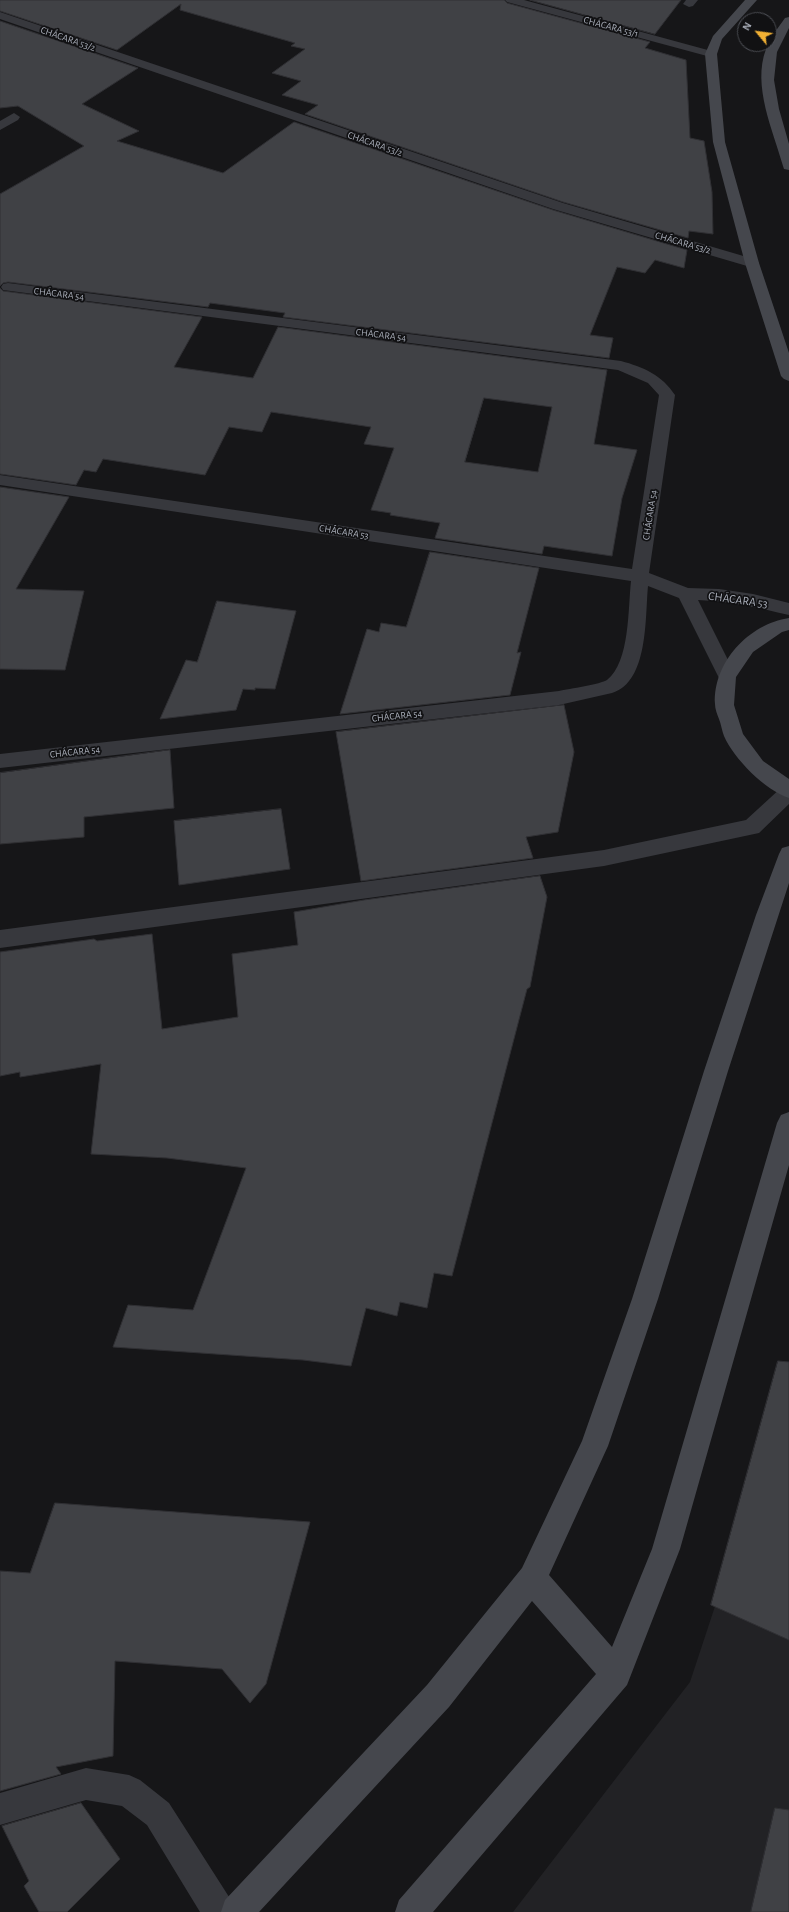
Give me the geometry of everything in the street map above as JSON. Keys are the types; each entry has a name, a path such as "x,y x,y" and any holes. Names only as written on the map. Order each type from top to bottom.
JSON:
{"street":[{"name":"CHÁCARA 53/1","path":"511,0 711,54"},
{"path":"751,0 717,38 711,54 719,142 752,263 789,376"},
{"name":"CHÁCARA 53/2","path":"0,15 558,206 752,263"},
{"path":"777,31 789,20"},
{"path":"731,24 737,26"},
{"path":"771,52 767,70 771,101 789,166"},
{"path":"0,126 14,117"},
{"name":"CHÁCARA 54","path":"0,761 559,698 612,686 627,670 633,652 633,635 640,576 664,425 667,395 662,386 646,375 622,366 8,287"},
{"name":"CHÁCARA 53","path":"0,480 640,576 686,594 719,595 753,600 789,609"},
{"name":"CHÁCARA 53","path":"686,594 727,676"},
{"path":"0,939 604,858 752,827 789,791 756,766 734,736 724,705 727,676 746,647 777,626 789,624"},
{"path":"237,1912 438,1696 532,1578 594,1446 645,1299 716,1071 767,915 789,854"},
{"path":"411,1912 430,1892 542,1758 616,1674 666,1549 789,1123"},
{"path":"532,1578 616,1674"},
{"path":"0,1809 86,1784 129,1791 158,1814 219,1912"}],"shaded area":[{"path":"789,1382 789,1912 513,1912 690,1682"}],"building":[{"path":"0,0 504,0 507,3 650,42 645,48 686,60 690,138 704,141 712,192 713,234 689,231 688,238 563,202 305,114 318,105 282,95 301,81 272,73 305,49 291,46 295,43 180,10 181,4 117,50 0,11"},
{"path":"530,0 681,0 655,34"},
{"path":"0,21 138,68 82,104 139,131 117,141 223,173 294,122 553,210 687,250 684,268 655,260 645,273 617,267 590,335 613,338 609,358 283,317 285,313 210,303 208,307 8,282 3,283 0,286 0,194 84,146 18,106 0,108"},
{"path":"0,288 3,291 202,317 174,367 253,378 278,327 607,370 594,444 637,450 622,498 612,556 544,546 542,554 435,538 440,523 390,515 391,513 371,510 394,448 364,444 371,427 271,412 262,432 229,427 205,475 103,459 96,472 84,470 76,485 0,474","holes":["484,398 552,407 538,472 465,462"]},
{"path":"0,487 69,497 16,589 84,591 65,670 0,669"},
{"path":"430,552 539,568 517,653 521,652 510,695 340,714 367,629 379,632 381,623 406,627"},
{"path":"217,601 296,611 275,689 243,689 236,710 160,719 186,660 197,662"},
{"path":"564,705 574,752 558,832 526,837 533,858 361,881 336,732"},
{"path":"170,750 174,808 84,817 84,837 0,844 0,773"},
{"path":"281,809 290,869 179,885 174,821"},
{"path":"540,876 547,897 530,987 527,989 452,1276 434,1273 427,1308 400,1302 397,1316 366,1308 351,1366 303,1360 113,1347 128,1305 193,1310 246,1168 167,1158 91,1154 101,1064 20,1077 20,1072 0,1076 0,952 94,939 97,941 152,934 162,1029 238,1017 232,954 298,945 294,912 364,900"},
{"path":"778,1361 789,1362 789,1640 711,1605"},
{"path":"55,1503 310,1522 266,1684 250,1703 222,1669 115,1661 113,1756 56,1767 61,1774 0,1791 0,1571 30,1573"},
{"path":"81,1803 120,1859 67,1912 39,1912 24,1886 29,1881 2,1826"},
{"path":"775,1808 789,1810 789,1912 751,1912"}]}
